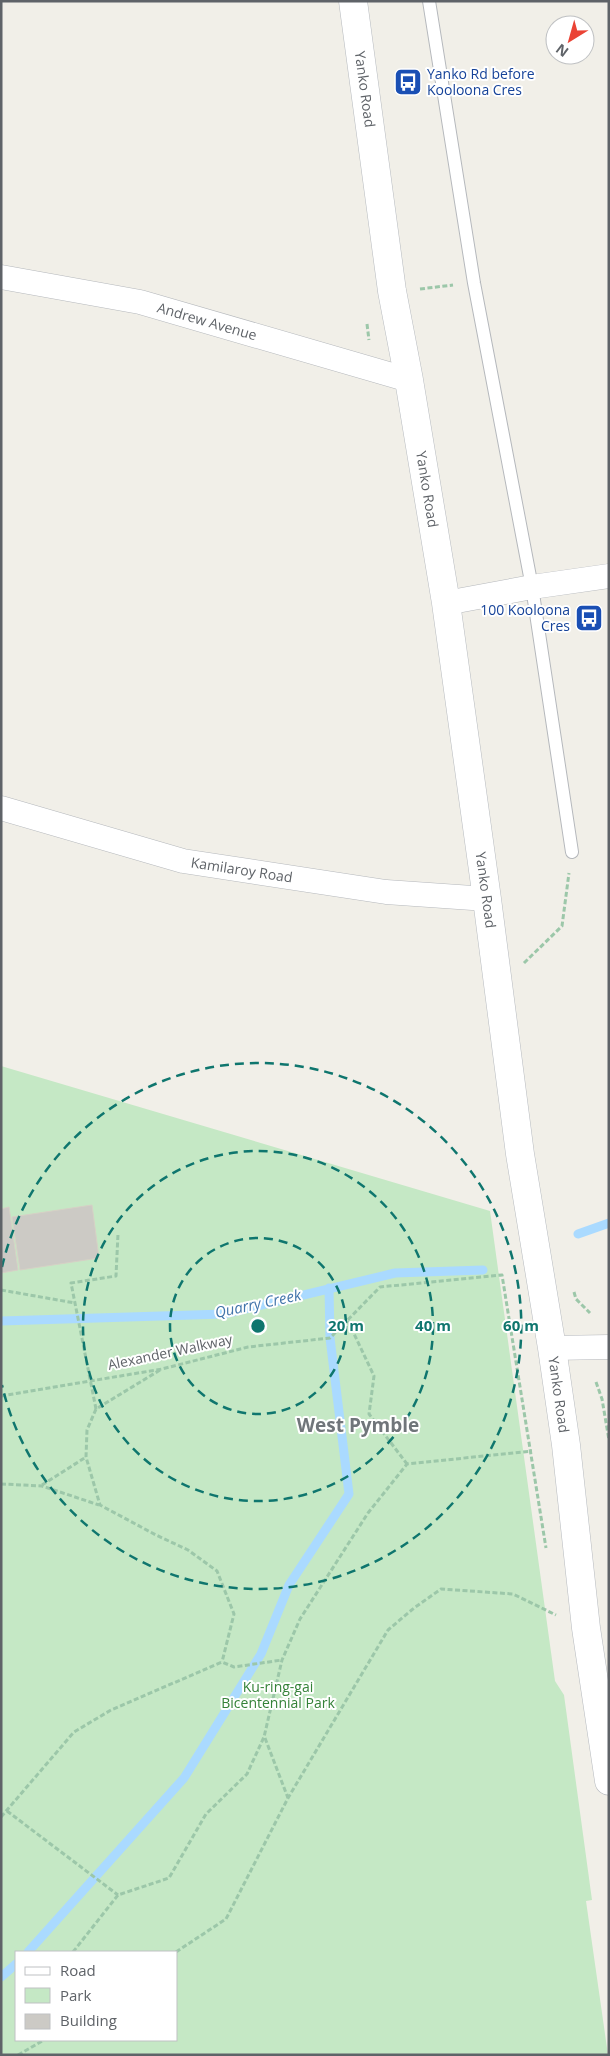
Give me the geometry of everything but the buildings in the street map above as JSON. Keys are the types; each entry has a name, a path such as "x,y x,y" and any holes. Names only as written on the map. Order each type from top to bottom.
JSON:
{"main road":[{"name":"Yanko Road","path":"353,1 392,291 409,380 446,603 520,1154 566,1445 586,1628 609,1781"}],"street":[{"name":"Andrew Avenue","path":"1,277 140,302 409,380"},
{"path":"446,603 532,587 609,576"},
{"name":"Kamilaroy Road","path":"1,808 183,861 386,892 487,899"},
{"path":"552,1348 609,1348"}],"lane":[{"path":"428,1 474,283 532,587 572,852"}],"path":[{"path":"423,288 474,283"},
{"path":"366,322 373,370"},
{"path":"524,963 562,926 572,852"},
{"path":"100,1505 86,1457 87,1430 96,1409 71,1283 116,1276 118,1234"},
{"name":"Alexander Walkway","path":"1,1396 162,1369 248,1346 330,1338 380,1286 502,1275 532,1451"},
{"path":"572,1284 576,1299 590,1313"},
{"path":"1,1290 75,1304"},
{"path":"348,1321 374,1376 369,1414 407,1464"},
{"path":"96,1409 162,1369"},
{"path":"596,1382 602,1399 609,1440"},
{"path":"73,1951 118,1895 169,1878 206,1814 246,1774 264,1737 282,1660 300,1619 368,1513 407,1464 532,1451 547,1557"},
{"path":"42,1486 86,1457"},
{"path":"1,1484 42,1486 100,1505 188,1550 217,1571 234,1614 222,1662"},
{"path":"178,1951 226,1919 288,1798 388,1630 441,1589 513,1594 556,1615 554,1606"},
{"path":"1,1817 74,1732 111,1710 222,1662 234,1667 282,1660"},
{"path":"264,1737 288,1798"},
{"path":"7,1811 118,1895"},
{"path":"18,2055 42,2041"}],"green space":[{"name":"Ku-ring-gai Bicentennial Park","path":"1,1066 490,1211 555,1681 564,1695 592,1900 586,1901 608,2055 1,2055"}],"waterway":[{"name":"Quarry Creek","path":"578,1234 609,1223"},
{"name":"Quarry Creek","path":"1,1321 224,1314 395,1273 483,1270"},
{"path":"29,1951 184,1778 261,1654 289,1585 349,1494 330,1338 329,1288"},
{"path":"1,1977 15,1965"}],"place":[{"name":"Yanko Rd before Kooloona Cres","path":"408,82"},
{"name":"100 Kooloona Cres","path":"589,618"}],"district":[{"name":"West Pymble","path":"358,1425"}]}
